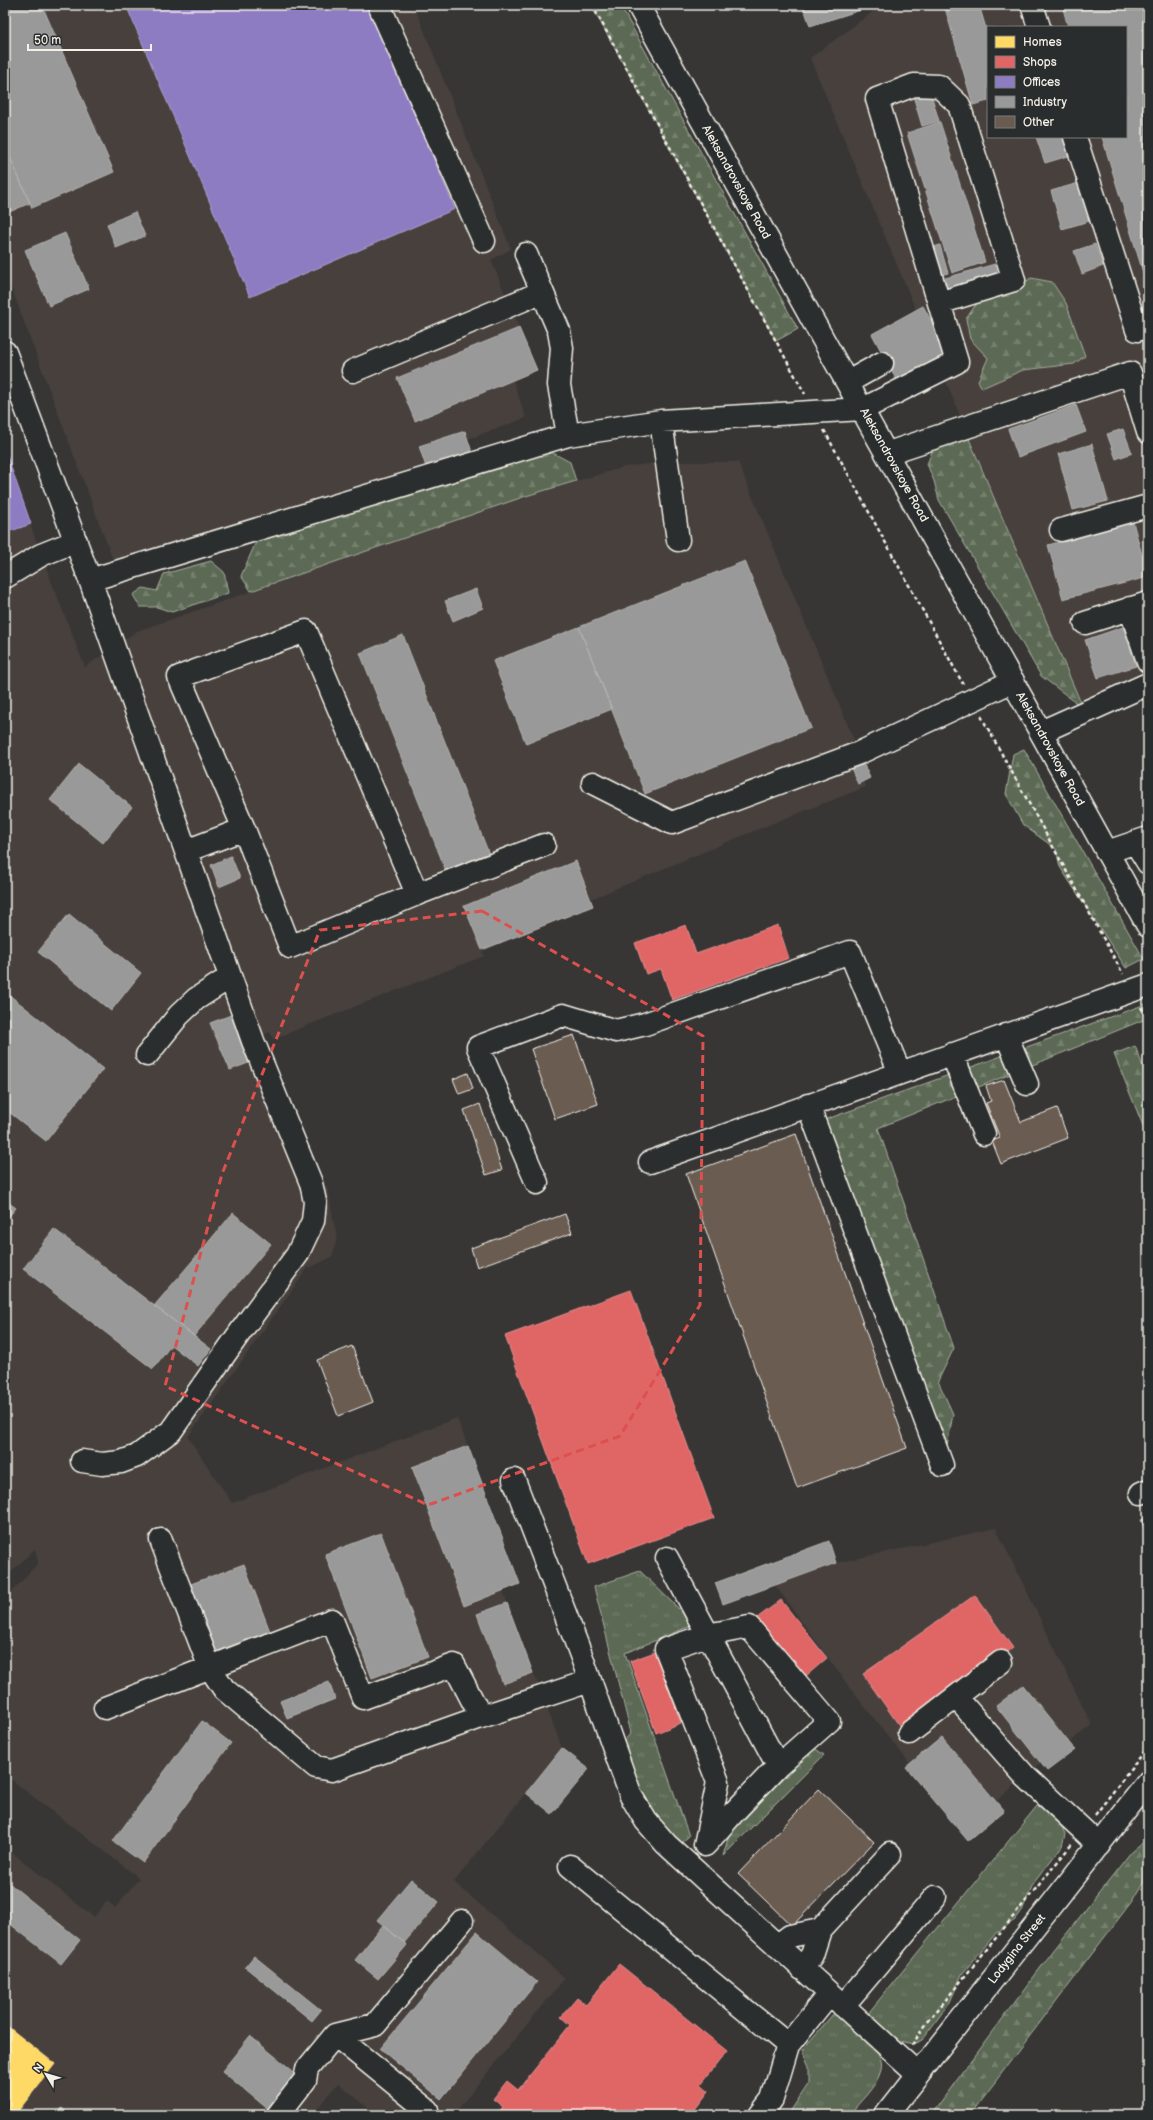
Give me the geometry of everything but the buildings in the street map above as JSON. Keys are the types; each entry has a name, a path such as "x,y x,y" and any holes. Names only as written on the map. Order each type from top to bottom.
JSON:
{"main road":[{"path":"379,5 484,242"},
{"name":"Aleksandrovskoye Road","path":"638,5 888,453 1148,926"},
{"path":"1032,5 1040,26"},
{"path":"90,580 568,435 661,421 863,409 957,362 939,303 877,98 914,84 939,86 959,105 1014,280 939,303"},
{"path":"1075,138 1137,330 1148,326"},
{"path":"526,254 559,331 562,348 559,385 568,435"},
{"path":"353,371 542,292"},
{"path":"5,352 76,541 253,1041 311,1183 315,1202 313,1221 297,1255 241,1330 171,1431 137,1456 121,1462 102,1464 82,1461"},
{"path":"848,382 882,363"},
{"path":"888,453 1130,373 1148,432"},
{"path":"661,421 678,540"},
{"path":"1061,530 1148,506"},
{"path":"5,577 41,555 76,541"},
{"path":"1085,623 1139,605 1148,661"},
{"path":"417,894 306,630 179,677 244,830 290,947 417,894 544,844"},
{"path":"593,783 672,823 859,753 1013,681"},
{"path":"1041,732 1148,684"},
{"path":"186,851 244,830"},
{"path":"1107,852 1142,840 1148,863"},
{"path":"538,1182 478,1048 563,1015 616,1031 645,1024 850,952 900,1073"},
{"path":"148,1055 184,1010 196,999 230,977"},
{"path":"650,1162 1140,988"},
{"path":"1006,1035 1027,1084"},
{"path":"952,1054 984,1134"},
{"path":"808,1105 942,1465"},
{"path":"514,1480 631,1796 646,1821 666,1844 918,2074"},
{"path":"160,1540 210,1668 224,1689 316,1767 332,1770 481,1717 590,1682"},
{"path":"667,1558 778,1766"},
{"path":"105,1708 332,1620 363,1698 454,1665 481,1717"},
{"path":"703,1878 705,1845 718,1782 666,1649 707,1635 749,1627 830,1722 778,1766 705,1845"},
{"path":"909,1733 1001,1662"},
{"path":"956,1697 1025,1776 1099,1845"},
{"name":"Lodygina Street","path":"886,2115 1148,1782"},
{"path":"802,1969 812,1955 820,1930 890,1854"},
{"path":"570,1866 788,2044"},
{"path":"760,2115 772,2099 788,2044 836,2000 935,1897"},
{"path":"278,2115 305,2080 307,2070 335,2035 375,2025 462,1921"},
{"path":"777,1946 790,1936 820,1930"},
{"path":"335,2035 427,2110"}],"path":[{"path":"592,5 972,700 1140,988 1148,1021"},
{"path":"902,2060 927,2024 1148,1747"}],"highlighted area":[{"path":"482,911 703,1036 700,1305 620,1436 428,1505 165,1386 222,1174 320,930"}],"shaded area":[{"path":"5,5 414,5 511,249 491,260 537,370 513,380 526,418 468,439 472,452 113,560 5,271"},
{"path":"882,5 1148,5 1148,692 1083,708 810,58"},
{"path":"5,450 41,555 85,667 137,631 526,496 624,467 666,462 738,462 870,778 863,781 866,787 771,824 591,899 593,906 482,950 484,956 273,1039 270,1032 259,1037 306,1149 314,1158 328,1191 337,1238 332,1257 307,1269 188,1437 232,1503 457,1418 520,1584 503,1591 562,1748 454,1882 565,1978 453,2115 377,2115 338,2083 312,2115 5,2115 5,1847 94,1917 107,1901 115,1908 139,1878 5,1775 5,1599 38,1563 35,1549 5,1578"},
{"path":"996,1528 1092,1725 1025,1776 963,1831 850,1688 775,1585 836,1563"}],"green space":[{"path":"591,5 620,5 798,329 776,341"},
{"path":"1031,278 1052,282 1066,303 1085,356 1074,364 1023,370 982,388 978,381 988,358 970,339 966,319 979,300 1005,296"},
{"path":"967,434 1083,708 1041,676 939,500 934,481 927,464 934,447"},
{"path":"551,452 570,462 576,481 526,496 251,591 241,576 256,542"},
{"path":"211,561 224,572 228,593 172,612 157,607 140,607 133,595 143,588 157,591 164,574"},
{"path":"1024,749 1144,959 1126,968 1060,867 1056,849 1023,825 1006,794 1013,754"},
{"path":"1146,1004 1148,1018 878,1128 954,1348 938,1381 953,1414 947,1447 924,1449 841,1187 825,1182 809,1137 816,1123"},
{"path":"1135,1046 1148,1079 1148,1138 1114,1054"},
{"path":"640,1571 682,1612 690,1626 625,1653 689,1836 680,1844 649,1810 639,1793 622,1743 631,1733 594,1587"},
{"path":"813,1747 824,1755 723,1856 729,1835"},
{"path":"1037,1806 1046,1808 1061,1825 1065,1834 1062,1846 1033,1884 1022,1911 1015,1920 996,1933 962,1974 950,2002 922,2040 913,2044 895,2040 871,2020 870,2011"},
{"path":"1148,1838 1148,1874 1132,1901 970,2115 931,2115 1053,1951 1131,1852"},
{"path":"834,2013 865,2038 878,2054 881,2062 879,2076 872,2088 849,2115 788,2115 809,2083 809,2066 802,2050"}]}
